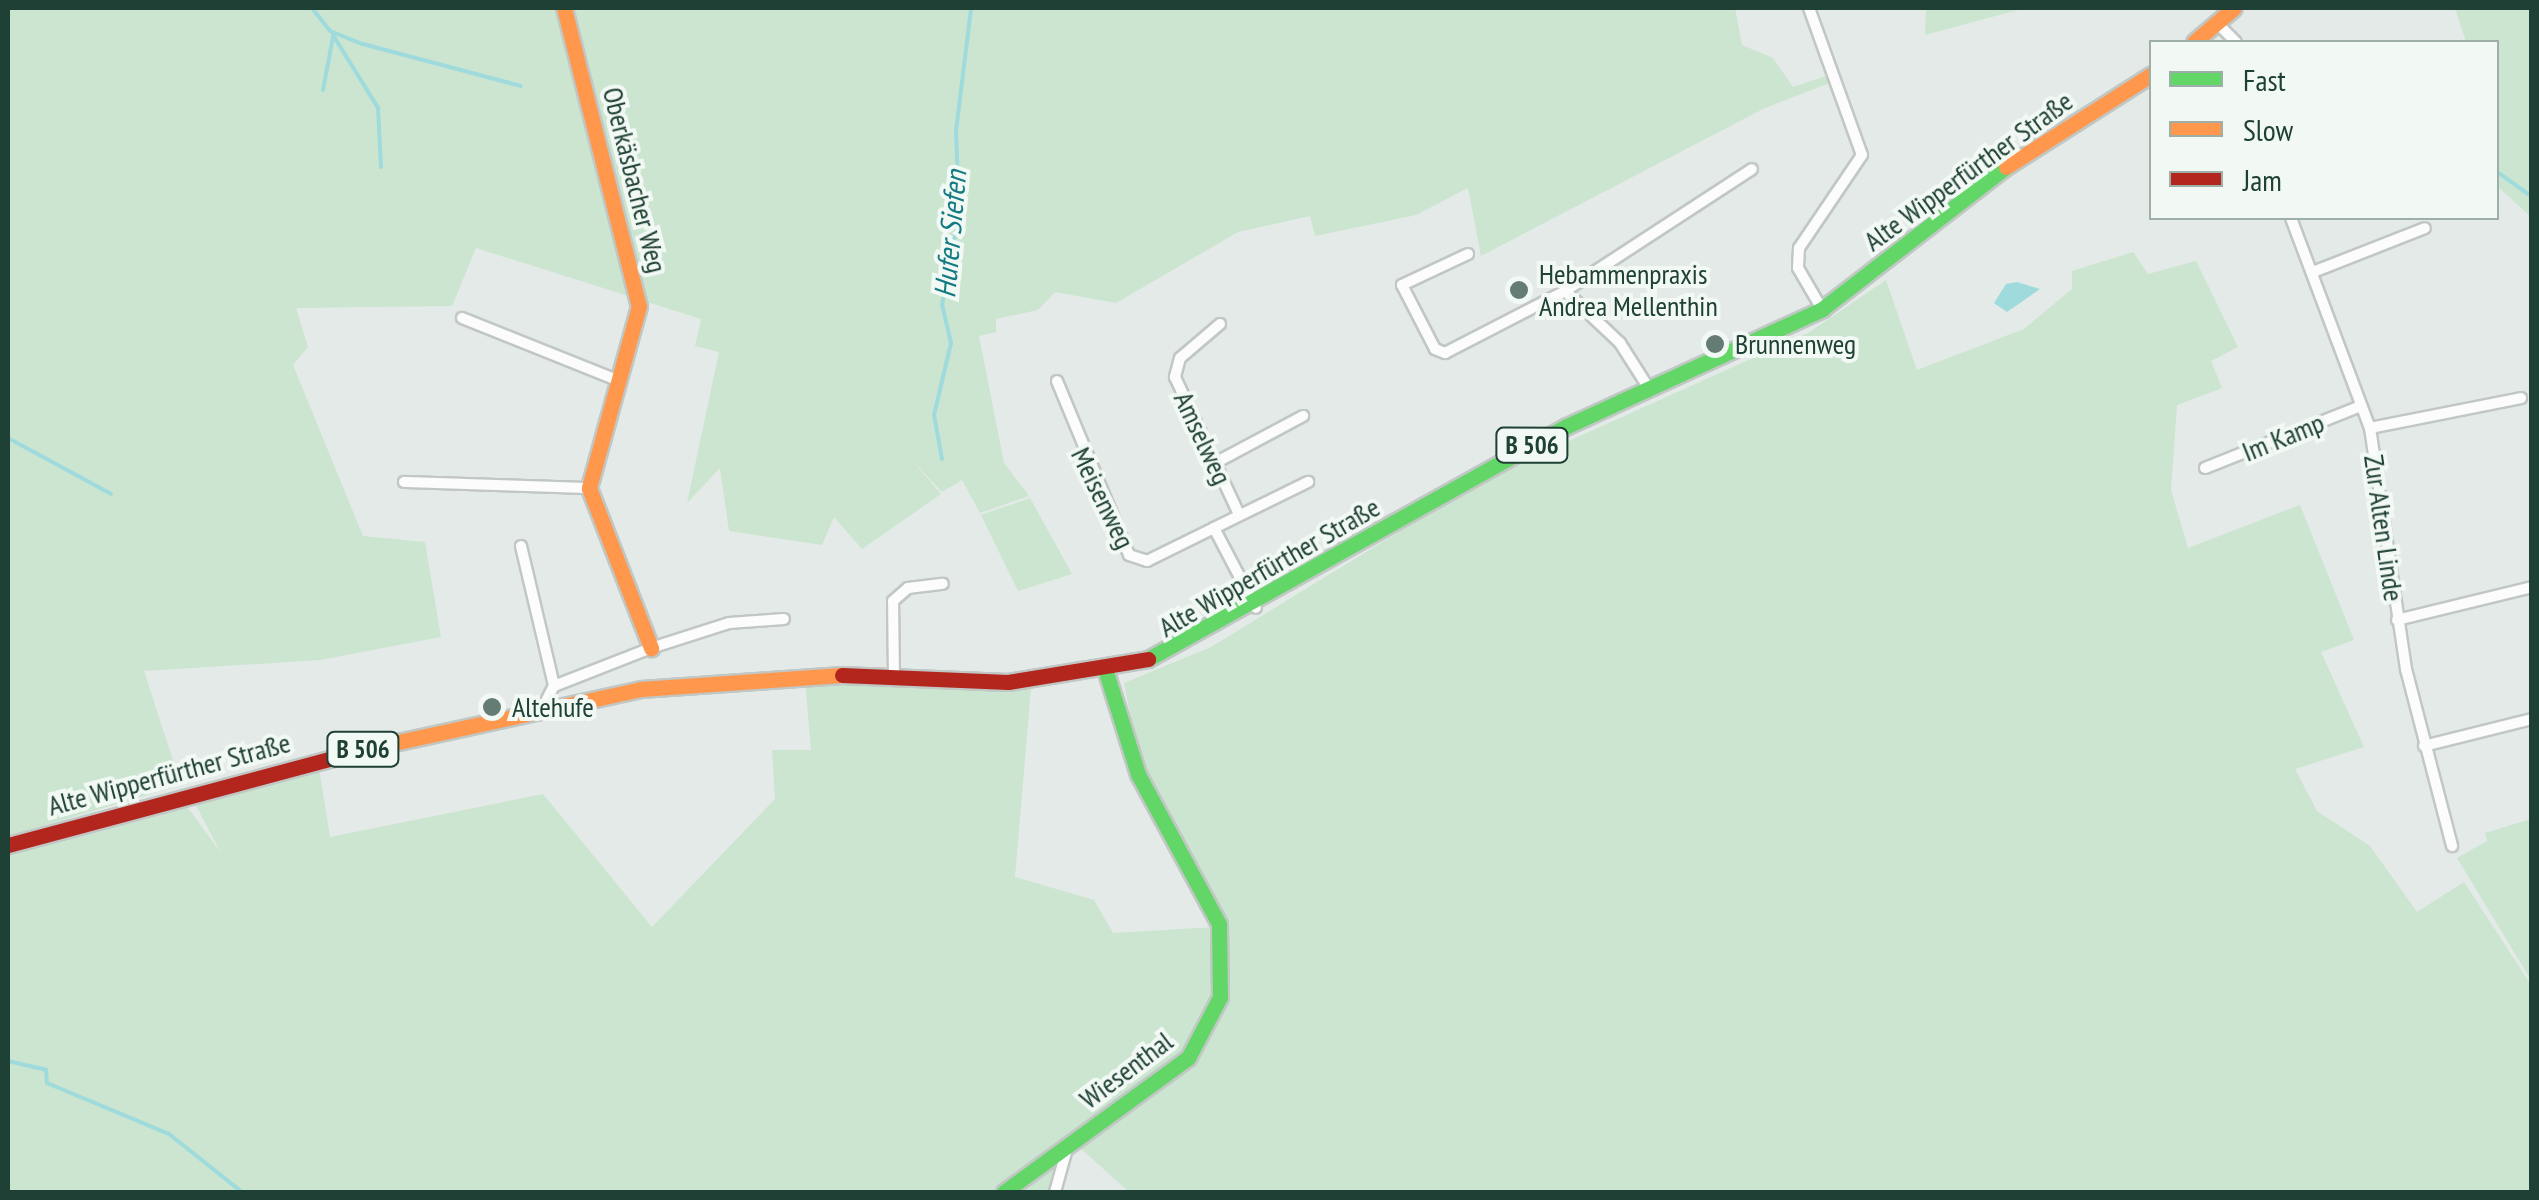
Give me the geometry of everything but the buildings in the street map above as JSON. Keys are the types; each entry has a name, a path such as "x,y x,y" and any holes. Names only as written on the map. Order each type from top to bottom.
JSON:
{"main road":[{"name":"Oberkäsbacher Weg","path":"564,8 638,298 637,336 617,380 589,488"},
{"path":"2197,40 2234,8"},
{"name":"Alte Wipperfürther Straße","path":"8,845 285,767 738,675 1008,682 1106,672 1164,656 1256,608 1471,478 1648,387 1822,309 2014,160 2149,76"},
{"path":"589,488 651,648"},
{"name":"Wiesenthal","path":"1004,1192 1188,1058 1208,1032 1224,951 1214,913 1145,790 1106,672"}],"street":[{"path":"1809,8 1862,155 1799,248 1798,268 1822,309"},
{"path":"2218,24 2234,40"},
{"path":"1468,254 1402,284 1445,353 1565,291 1752,169"},
{"name":"Zur Alten Linde","path":"2292,220 2370,428 2397,620 2424,746 2452,846"},
{"path":"2313,272 2425,228"},
{"path":"1565,291 1620,343 1648,387"},
{"path":"462,318 617,380"},
{"name":"Amselweg","path":"1220,324 1180,358 1174,377 1238,512"},
{"name":"Meisenweg","path":"1056,382 1129,555 1147,560 1214,528"},
{"path":"2370,428 2521,398"},
{"name":"Im Kamp","path":"2205,468 2361,406"},
{"path":"1215,463 1303,416"},
{"path":"404,482 589,488"},
{"name":"Amselweg","path":"1214,528 1238,512 1308,482"},
{"path":"1214,528 1256,608"},
{"path":"521,546 554,686 540,714"},
{"path":"894,678 894,602 908,588 942,584"},
{"path":"2397,620 2532,587"},
{"path":"554,686 729,623 784,619"},
{"path":"2424,746 2532,719"},
{"name":"Wiesenthal","path":"1055,1192 1068,1144"}],"green space":[{"path":"8,8 1735,8 1742,45 1773,58 1793,87 1835,73 1837,80 1763,109 1481,256 1468,188 1416,215 1315,236 1310,216 1238,232 1116,303 1055,292 1038,310 996,319 996,332 979,336 1004,463 1029,496 980,513 962,480 942,492 910,458 941,494 862,549 834,517 822,545 729,531 720,468 687,503 719,352 695,346 701,319 476,248 452,306 296,308 308,347 293,365 363,536 425,542 441,637 320,660 144,671 181,785 8,836"},
{"path":"1926,8 2025,8 1925,35"},
{"path":"2455,8 2531,8 2531,217 2499,188 2499,40 2465,40"},
{"path":"2133,252 2148,274 2196,261 2238,347 2211,361 2222,388 2177,405 2171,490 2188,548 2300,505 2354,640 2321,652 2364,747 2295,769 2317,811 2370,846 2417,912 2464,882 2531,985 2531,1192 1129,1192 1077,1145 1193,1060 1227,995 1225,921 1141,772 1124,683 1211,647 1487,478 1808,333 1886,280 1917,370 2024,329 2072,289 2072,271"},
{"path":"1030,498 1072,574 1018,591 981,515"},
{"path":"805,680 1031,688 1015,877 1094,900 1113,933 1216,927 1216,993 1186,1053 1068,1144 1053,1192 8,1192 8,853 183,801 221,853 192,798 319,768 330,837 543,794 652,927 775,799 772,750 811,750"},
{"path":"2532,819 2531,980 2457,858 2487,841 2485,833"}],"water":[{"path":"2017,282 2040,289 2007,312 1994,303 2006,284"}],"waterway":[{"path":"312,8 330,31 363,44 521,86"},
{"name":"Hufer Siefen","path":"942,459 934,415 951,343 942,305 959,213 956,131 971,8"},
{"path":"333,35 378,108 381,167"},
{"path":"323,90 333,37"},
{"path":"2499,173 2532,197"},
{"path":"8,438 111,494"},
{"path":"8,1061 46,1070 47,1083 169,1134 242,1192"}],"traffic: fast":[{"path":"1148,659 1567,426 1822,309 2006,167"},
{"path":"1004,1192 1188,1058 1220,997 1219,924 1138,774 1106,672"}],"traffic: slow":[{"path":"564,8 639,306 589,488 651,648"},
{"path":"2196,40 2234,8"},
{"path":"2006,167 2149,76"},
{"path":"375,747 641,689 842,675"}],"traffic: jam":[{"path":"842,675 1008,682 1148,659"},
{"path":"8,845 375,747"}],"place":[{"name":"Hebammenpraxis Andrea Mellenthin","path":"1519,290"},
{"name":"Brunnenweg","path":"1715,344"},
{"name":"Altehufe","path":"492,707"}]}
